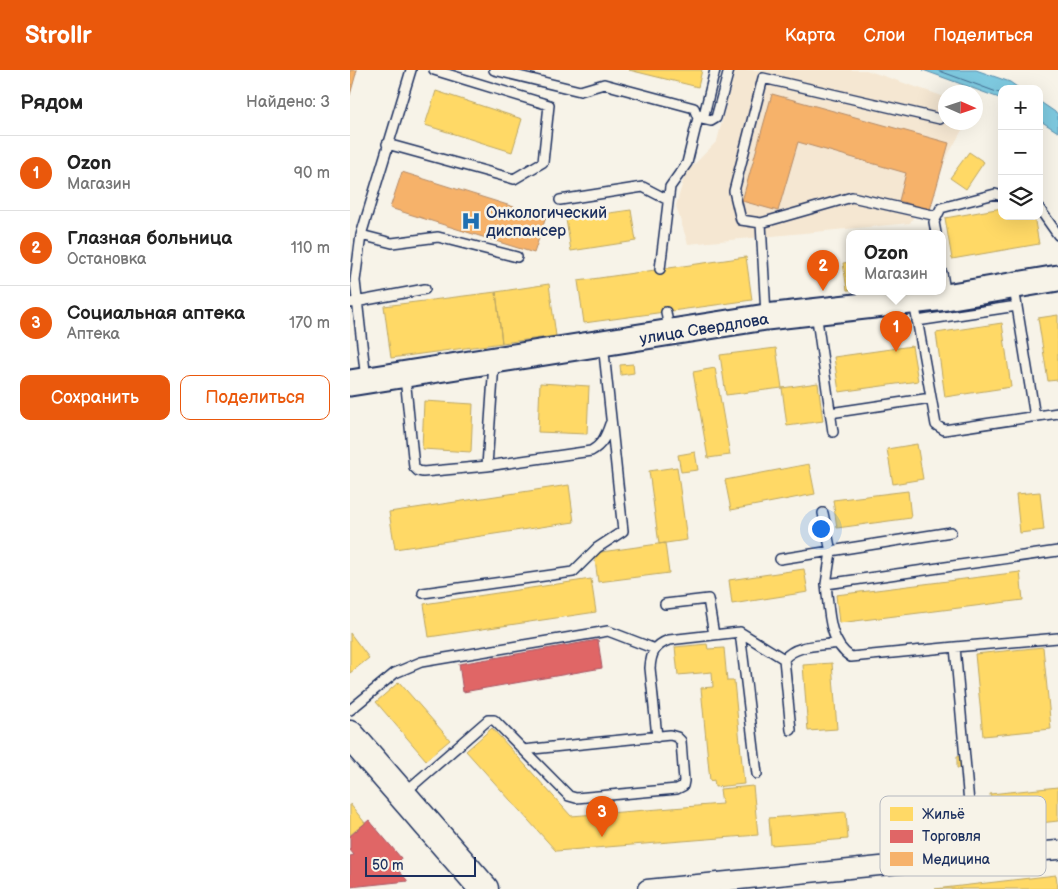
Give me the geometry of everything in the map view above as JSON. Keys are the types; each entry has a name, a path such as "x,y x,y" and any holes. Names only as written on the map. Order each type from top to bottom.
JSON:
{"main road":[{"name":"улица Свердлова","path":"946,285 1015,296 1058,278"},
{"name":"улица Свердлова","path":"358,382 603,343 668,322 766,318 816,312 916,310 933,295"},
{"path":"350,735 484,889"}],"street":[{"path":"647,889 880,865"}],"lane":[{"path":"358,382 354,302 361,235 412,70"},
{"path":"388,144 514,179 544,162 549,105 434,70"},
{"path":"494,70 580,91 604,84 691,106 701,118 711,121 716,118 728,70"},
{"path":"660,269 668,200 672,183 686,167 715,70"},
{"path":"936,216 852,197 761,223 741,220 734,191 763,78 938,119"},
{"path":"560,200 643,186 668,200"},
{"path":"935,230 934,222 941,208 995,194 998,195"},
{"path":"1043,214 1058,235"},
{"path":"761,223 766,318"},
{"path":"361,235 392,242 438,237 517,257"},
{"path":"354,302 425,289"},
{"path":"1035,417 1015,296 916,310 936,425 944,430 1035,417 1058,413"},
{"path":"816,312 833,432"},
{"path":"423,594 573,572 598,548 623,531 603,343"},
{"path":"487,466 494,360"},
{"path":"404,374 414,467 424,472 487,466 591,452 598,448 604,440 611,419"},
{"path":"830,413 932,398"},
{"path":"823,514 831,552 826,584 832,630 844,652 851,657 1058,638"},
{"path":"780,560 951,532"},
{"path":"826,584 1058,551"},
{"path":"664,604 708,598 714,635"},
{"path":"350,710 395,673 421,662 608,631 655,650"},
{"path":"657,737 650,668 651,657 659,644 669,640 740,632 784,659"},
{"path":"740,632 757,774"},
{"path":"790,730 784,659 796,649 838,643"},
{"path":"955,647 968,796"},
{"path":"402,794 488,720 494,720 569,796 576,798 677,789 683,786 681,741 677,737 670,735 524,750"}],"shaded area":[{"path":"735,70 866,70 938,95 938,130 962,130 910,223 688,244 676,206 685,174 717,141"}],"water":[{"path":"923,70 976,70 1014,85 998,85 998,98 983,92 983,85 964,85"},
{"path":"1043,104 1058,114 1058,132 1043,123"}],"building: Жильё":[{"path":"629,70 702,70 698,87"},
{"path":"436,91 522,119 512,152 425,125"},
{"path":"969,152 984,162 966,189 950,178"},
{"path":"998,209 998,220 1035,220 1039,244 952,259 945,218"},
{"path":"631,210 636,241 571,251 566,219"},
{"path":"746,257 752,300 584,323 578,281"},
{"path":"843,263 846,263 846,283"},
{"path":"549,284 556,336 502,343 496,292"},
{"path":"496,292 502,343 391,358 384,306"},
{"path":"1058,315 1058,380 1048,381 1038,318"},
{"path":"1002,323 1011,387 945,397 936,333"},
{"path":"912,346 918,381 839,392 834,357"},
{"path":"776,348 782,388 726,395 720,355"},
{"path":"633,364 634,373 621,375 620,365"},
{"path":"715,368 730,455 708,458 693,372"},
{"path":"540,383 589,386 587,434 538,432"},
{"path":"818,383 823,421 787,426 782,388"},
{"path":"424,401 473,404 471,452 422,449"},
{"path":"917,444 923,479 893,484 887,449"},
{"path":"695,452 698,470 681,472 678,455"},
{"path":"809,464 815,494 731,510 725,480"},
{"path":"677,467 687,540 659,544 649,471"},
{"path":"569,485 574,522 395,549 389,512"},
{"path":"908,491 911,518 837,528 833,500"},
{"path":"1040,492 1044,530 1020,533 1016,494"},
{"path":"665,543 669,573 598,582 594,553"},
{"path":"804,569 808,592 732,604 729,580"},
{"path":"1020,572 1023,600 839,623 836,595"},
{"path":"591,579 596,612 429,637 424,604"},
{"path":"350,633 369,658 350,673"},
{"path":"707,644 708,649 724,648 727,681 734,681 744,784 715,787 714,780 710,781 701,688 713,687 712,672 678,675 675,647"},
{"path":"1043,647 1051,729 983,736 975,654"},
{"path":"832,663 837,729 808,731 803,665"},
{"path":"399,682 450,740 426,760 376,702"},
{"path":"492,728 571,816 722,804 720,789 753,786 758,835 556,851 466,751"},
{"path":"957,756 964,756 964,768 957,768"},
{"path":"1058,787 1058,821 1046,822 1046,796 990,796 990,794"},
{"path":"350,804 365,823 350,835"},
{"path":"846,812 848,839 771,845 769,818"},
{"path":"1056,875 1058,889 935,889"}],"building: Торговля":[{"path":"598,640 602,668 463,692 459,664"},
{"path":"369,820 401,858 397,869 408,881 350,887 350,856 354,855 350,850 350,836"}],"building: Медицина":[{"path":"350,70 357,70 350,95"},
{"path":"772,94 949,143 930,210 899,201 906,173 798,142 778,211 742,201"},
{"path":"402,172 546,217 534,253 390,208"}],"place":[{"name":"Онкологический диспансер","path":"471,221"},
{"name":"Глазная больница","path":"823,291"},
{"name":"Ozon","path":"896,352"},
{"name":"Социальная аптека","path":"602,837"}]}
